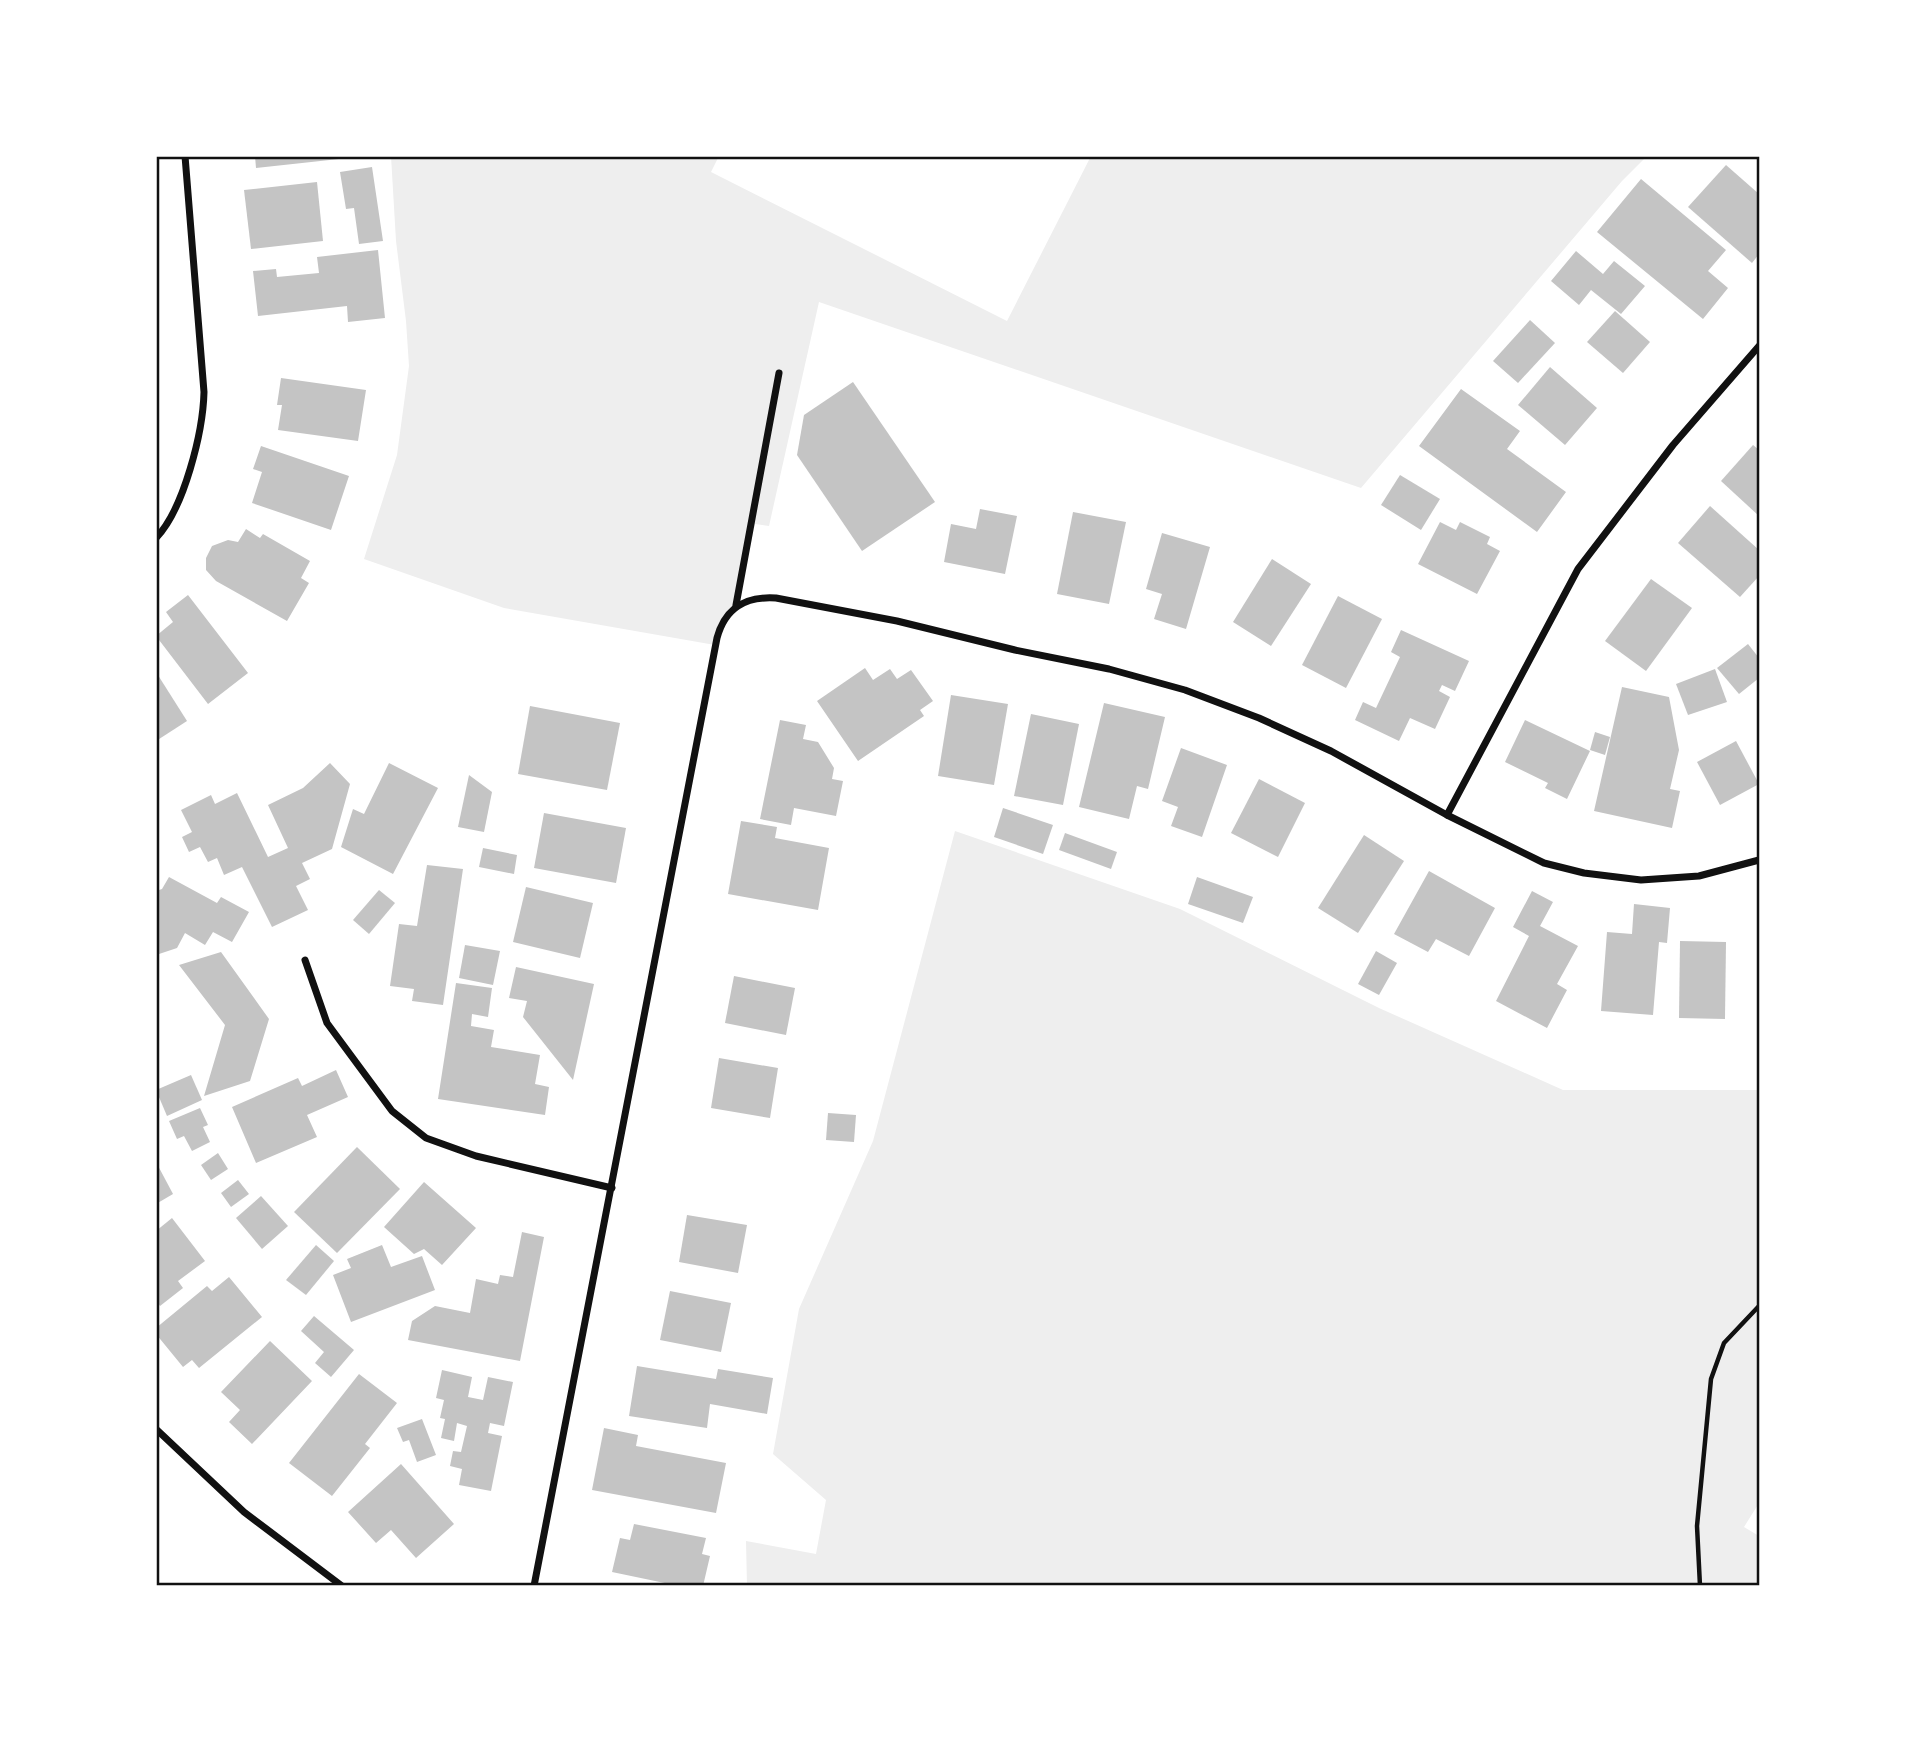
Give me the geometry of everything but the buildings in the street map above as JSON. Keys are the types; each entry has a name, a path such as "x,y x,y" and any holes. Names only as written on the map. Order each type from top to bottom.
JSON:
{"street":[{"path":"156,538 179,498 195,455 203,412 203,379 185,156"},
{"path":"1447,815 1578,569 1673,445 1759,346"},
{"path":"534,1586 718,638 721,624 736,605 779,373"},
{"path":"736,605 763,597 789,600 897,621 1015,650 1109,669 1185,690 1259,718 1331,751 1447,815 1544,863 1584,873 1641,880 1699,876 1759,860"},
{"path":"305,960 327,1023 392,1111 426,1138 476,1156 612,1188"},
{"path":"156,1429 244,1512 342,1586"}],"path":[{"path":"1700,1586 1697,1527 1711,1379 1724,1343 1759,1306"}],"shaded area":[{"path":"391,156 719,156 711,172 1007,321 1091,156 1647,156 1622,181 1361,488 819,302 769,526 755,524 738,601 715,645 504,608 364,559 397,455 409,366 396,241"},
{"path":"955,831 1180,909 1379,1008 1563,1090 1759,1090 1759,1503 1744,1527 1759,1536 1759,1586 747,1586 746,1541 816,1554 826,1500 773,1454 799,1309 873,1141"}]}
